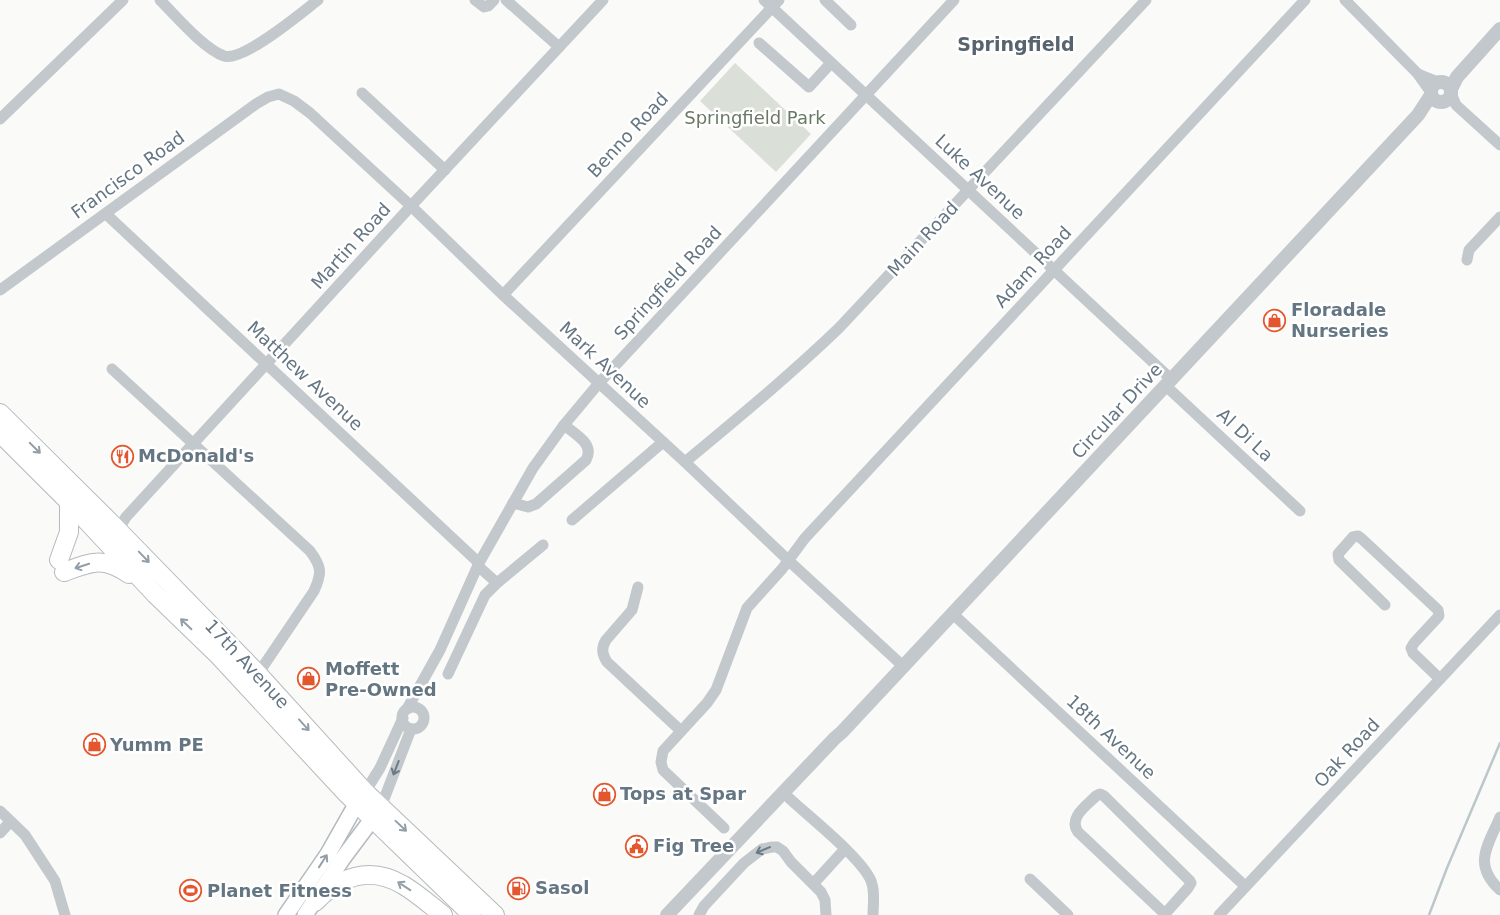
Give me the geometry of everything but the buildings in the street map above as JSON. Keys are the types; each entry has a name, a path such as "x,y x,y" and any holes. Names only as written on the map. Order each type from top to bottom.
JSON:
{"main road":[{"name":"17th Avenue","path":"0,414 111,528 258,674 361,797 494,915"},
{"path":"0,433 69,502 111,528 155,594"},
{"path":"69,502 69,532 62,566 104,561 126,572 155,594 361,797 328,854 286,915"},
{"path":"310,908 377,812 472,915"},
{"path":"310,908 329,889 345,879 362,875 374,875 391,879 401,884 443,915"}],"street":[{"path":"0,119 123,0"},
{"path":"160,0 204,43 225,56 234,56 244,52 273,34 318,0"},
{"path":"475,0 484,7 494,0"},
{"path":"506,0 559,47"},
{"name":"Martin Road","path":"111,528 193,444 603,0"},
{"path":"825,0 851,25"},
{"name":"Springfield Road","path":"361,797 376,775 405,714 440,650 479,565 533,468 564,425 599,383 954,0"},
{"name":"Main Road","path":"685,462 814,352 839,328 1146,0"},
{"name":"Adam Road","path":"724,828 668,775 660,762 663,751 707,703 716,690 747,608 773,579 805,538 1306,0"},
{"path":"1345,0 1418,74 1500,145"},
{"name":"Luke Avenue","path":"772,3 831,62 1054,270 1169,383"},
{"name":"Benno Road","path":"502,295 772,3"},
{"path":"1442,93 1500,29"},
{"path":"759,43 809,87 831,62"},
{"path":"362,93 445,170"},
{"name":"Circular Drive","path":"667,915 904,667 1418,115 1442,93"},
{"name":"Mark Avenue","path":"279,94 310,112 411,206 502,295 685,462 904,667"},
{"name":"Francisco Road","path":"0,290 256,104 268,97 279,94"},
{"name":"Matthew Avenue","path":"106,214 497,583"},
{"path":"1467,260 1469,250 1500,217"},
{"path":"112,369 310,551 317,560 320,570 319,580 314,590 258,674"},
{"name":"Al Di La","path":"1169,383 1300,511"},
{"path":"513,504 528,507 536,504 586,460 589,450 587,444 564,425"},
{"path":"572,520 663,442"},
{"path":"1385,605 1339,560 1338,554 1353,537 1358,536 1362,539 1438,610 1439,616 1411,648 1413,653 1440,680"},
{"path":"448,674 485,595 543,545"},
{"path":"638,587 632,610 606,640 602,653 607,662 681,731"},
{"name":"18th Avenue","path":"953,614 1245,886"},
{"name":"Oak Road","path":"1220,915 1245,886 1500,615"},
{"name":"Springfield Road","path":"420,710 440,650"},
{"path":"414,708 420,710 424,716 423,723 418,728 411,729 405,725 405,714 414,708"},
{"path":"377,812 411,729"},
{"name":"Circular Drive","path":"679,915 839,742 842,732"},
{"path":"1100,794 1104,796 1190,881 1188,888 1165,914 1074,827 1077,816 1096,796 1100,794"},
{"path":"789,798 863,868 870,878 873,889 873,915"},
{"path":"0,811 25,835 55,881 65,915"},
{"path":"1500,817 1485,854 1484,866 1489,879 1500,890"},
{"path":"0,833 10,822"},
{"path":"700,915 704,906 744,863 756,853 768,847 777,847 783,851 791,862 814,883 824,895 826,915"},
{"path":"814,883 845,849"},
{"path":"1030,879 1068,915"}],"green space":[{"name":"Springfield Park","path":"735,63 811,134 776,172 700,101"}],"waterway":[{"path":"1429,915 1500,743"}],"place":[{"name":"Floradale Nurseries","path":"1275,320"},
{"name":"McDonald's","path":"122,456"},
{"name":"Moffett Pre-Owned","path":"309,679"},
{"name":"Yumm PE","path":"94,745"},
{"name":"Tops at Spar","path":"604,794"},
{"name":"Fig Tree","path":"637,846"},
{"name":"Sasol","path":"519,888"},
{"name":"Planet Fitness","path":"191,891"}],"district":[{"name":"Springfield","path":"1016,44"}]}
